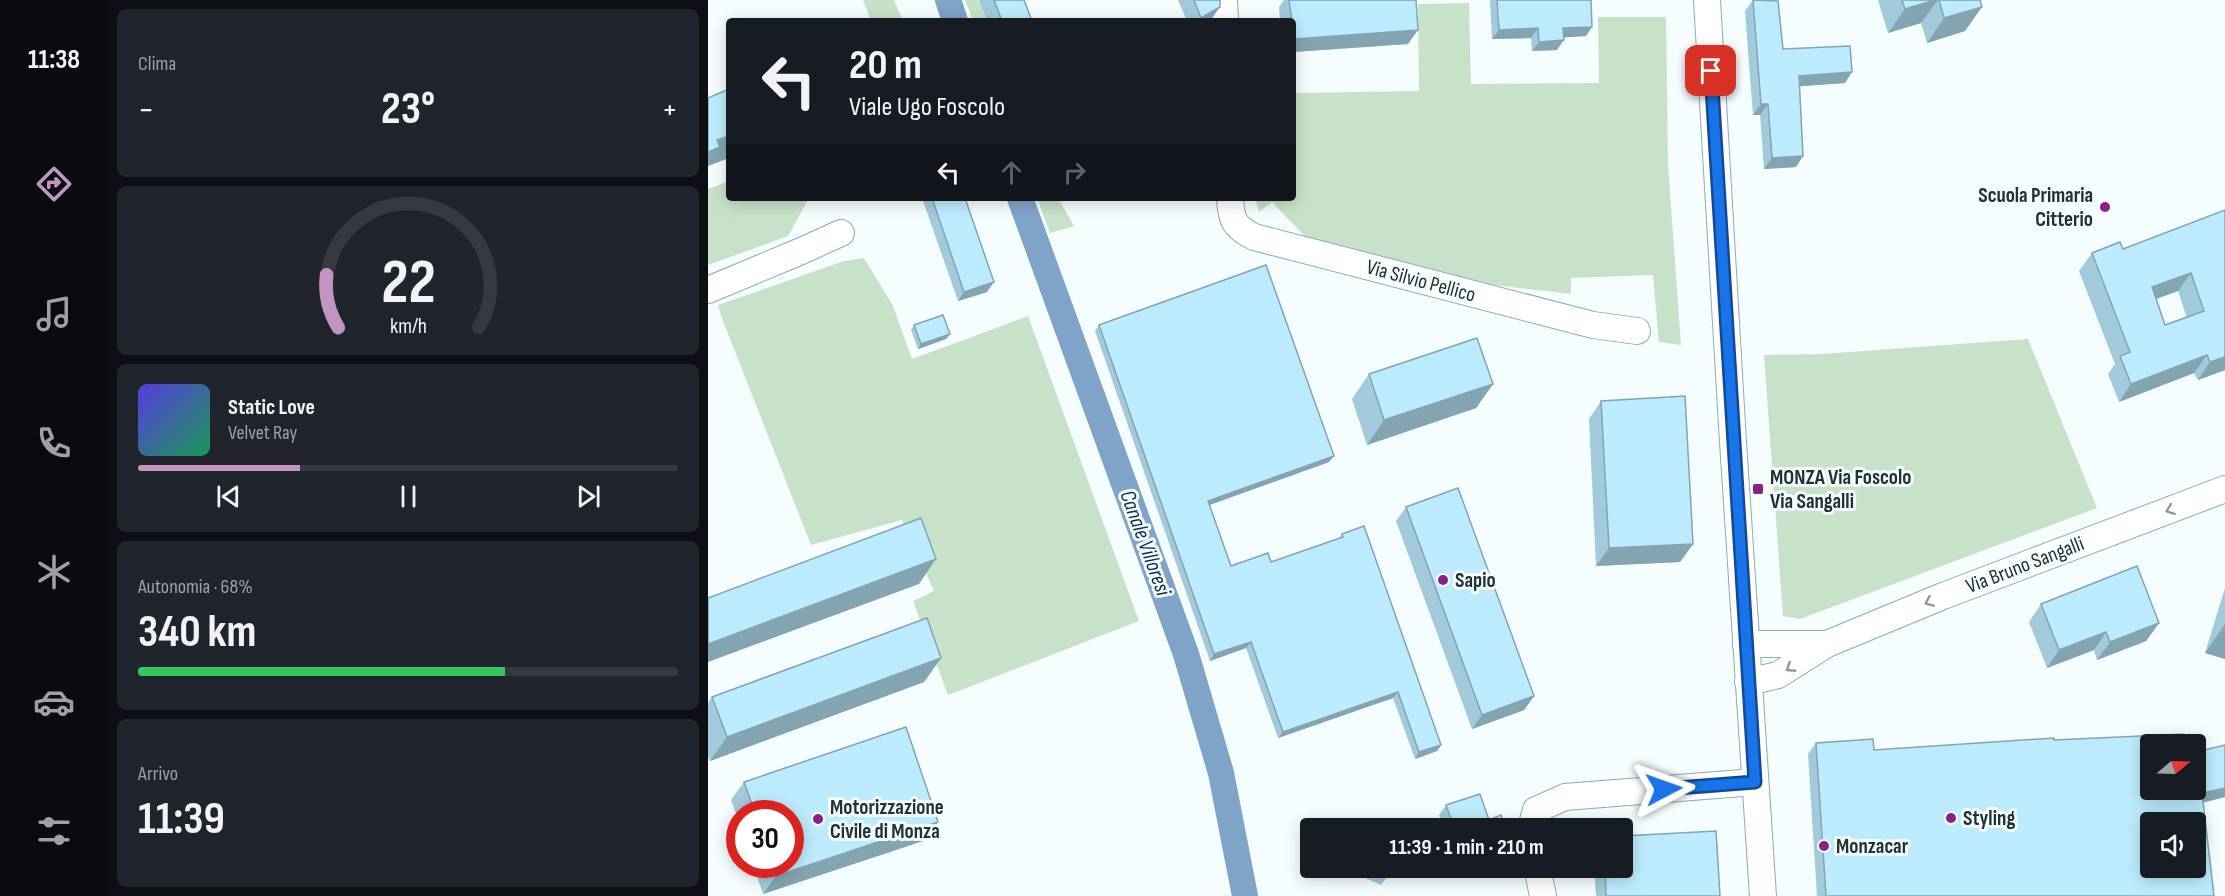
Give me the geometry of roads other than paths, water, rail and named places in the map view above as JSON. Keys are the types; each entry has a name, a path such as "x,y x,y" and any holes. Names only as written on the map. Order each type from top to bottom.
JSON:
{"street":[{"path":"1224,0 1225,18"},
{"path":"1707,0 1763,896"},
{"name":"Via Silvio Pellico","path":"1230,201 1231,216 1239,229 1254,237 1593,325 1637,331"},
{"path":"708,290 841,233"},
{"name":"Via Bruno Sangalli","path":"1748,682 1778,675 1827,644 1943,596 2225,489"},
{"name":"Via Bruno Sangalli","path":"1746,644 1827,644"},
{"path":"1534,818 1536,810 1565,797 1755,782"},
{"path":"1539,878 1543,896"}],"waterway":[{"name":"Canale Villoresi","path":"948,0 954,18"},
{"name":"Canale Villoresi","path":"1021,201 1186,654 1221,773 1245,896"}],"place":[{"name":"Scuola Primaria Citterio","path":"2105,207"},
{"name":"MONZA Via Foscolo Via Sangalli","path":"1758,489"},
{"name":"Sapio","path":"1443,580"},
{"name":"Styling","path":"1951,818"},
{"name":"Motorizzazione Civile di Monza","path":"818,819"},
{"name":"Monzacar","path":"1824,846"}]}
